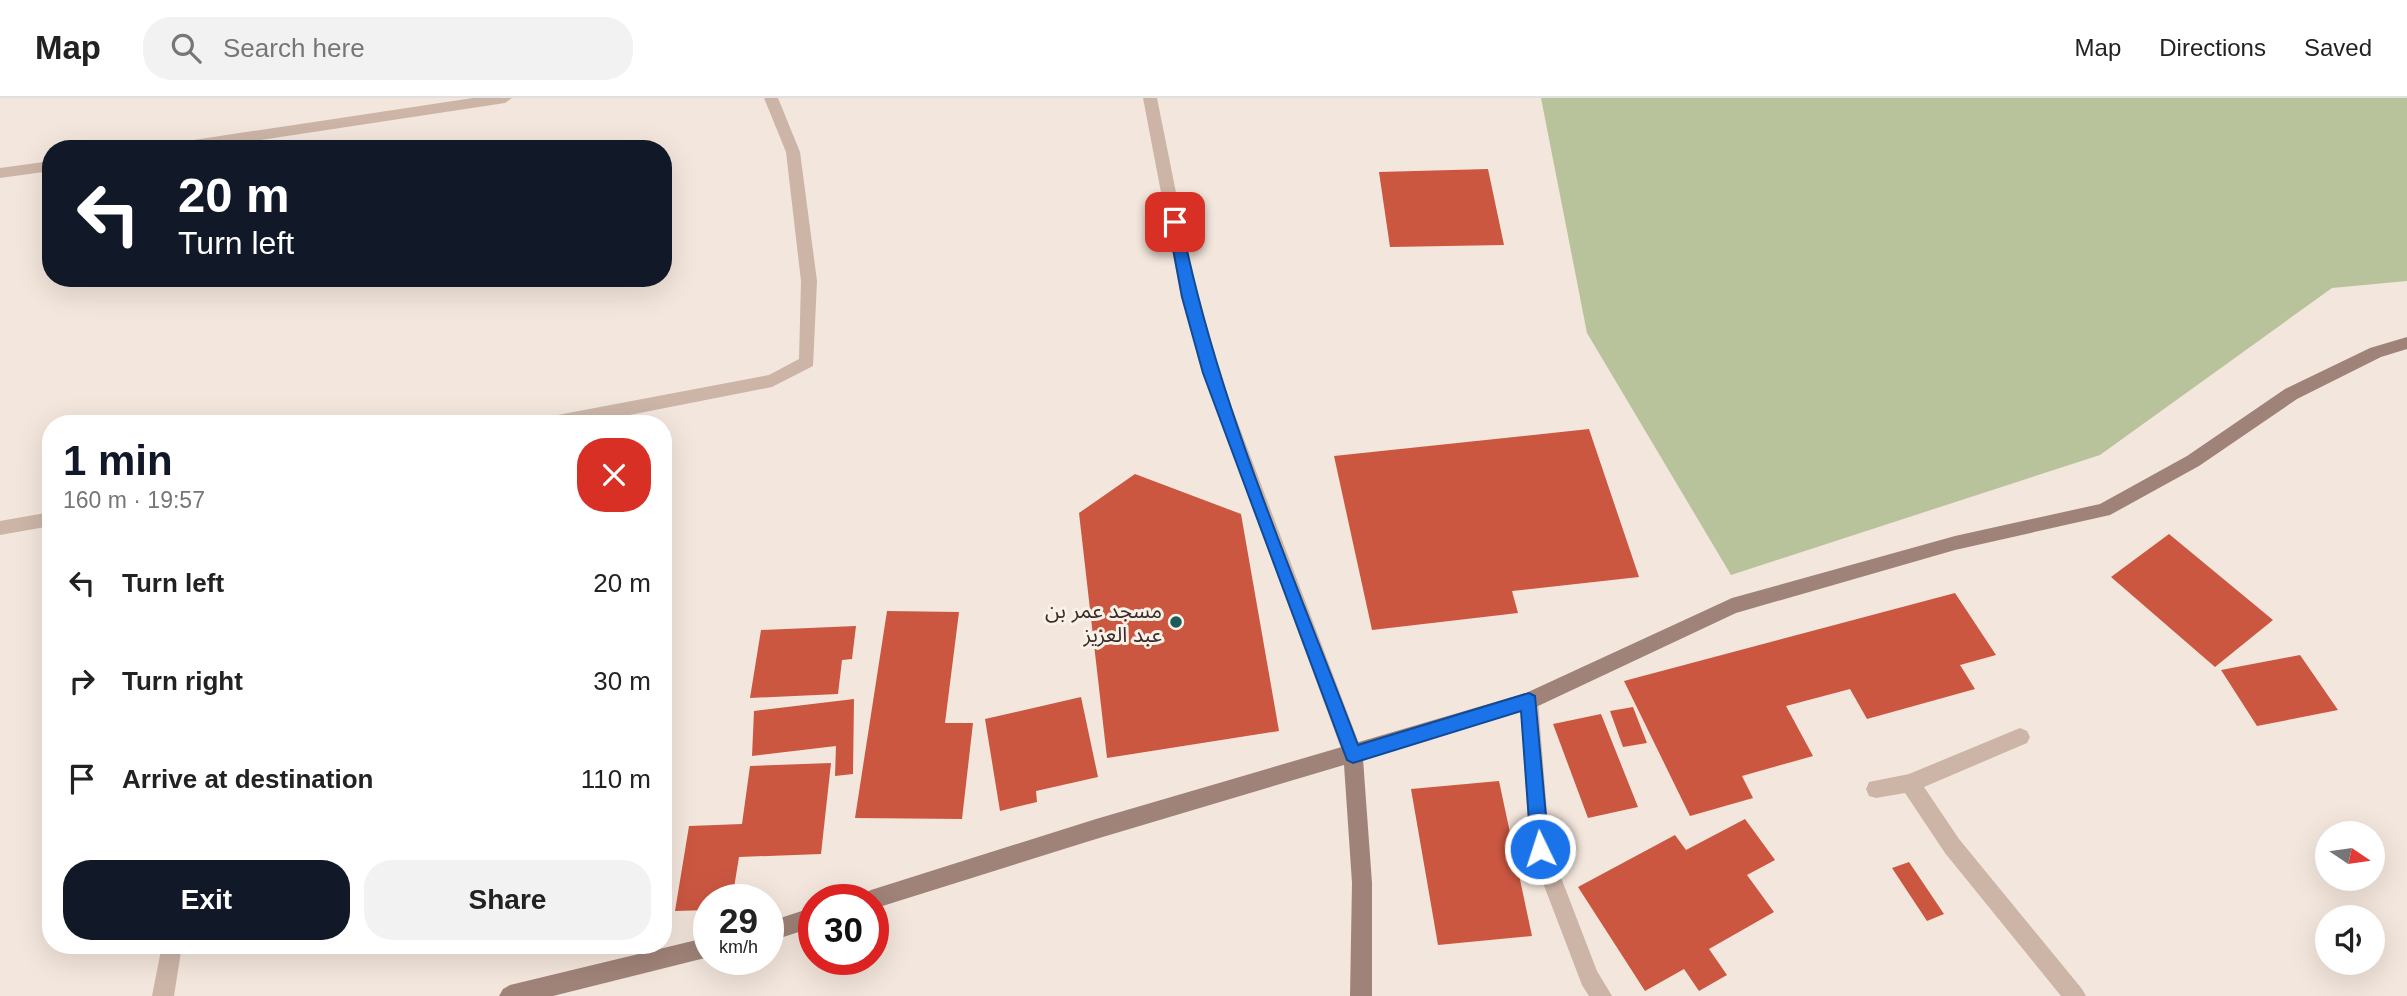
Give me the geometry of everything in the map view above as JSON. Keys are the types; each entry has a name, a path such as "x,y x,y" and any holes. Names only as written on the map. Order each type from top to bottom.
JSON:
{"street":[{"path":"227,140 505,98"},
{"path":"593,415 772,380 807,362 808,281 793,152 771,98"},
{"path":"1150,98 1189,297 1211,373 1353,754 1362,883 1361,996"},
{"path":"0,173 42,167"},
{"path":"889,894 1096,829 1529,701 1732,606 1955,543 2104,510 2193,461 2291,394 2376,352 2407,343"},
{"path":"0,528 42,521"},
{"path":"1529,701 1540,849 1588,978 1601,996"},
{"path":"1876,789 1910,783 2020,737"},
{"path":"1910,783 1952,846 2075,996"},
{"path":"510,996 693,951"},
{"path":"163,996 170,954"}],"green space":[{"path":"1541,98 2407,98 2407,281 2332,288 2100,455 1731,575 1587,333"}],"building":[{"path":"1488,169 1504,245 1390,247 1379,172"},
{"path":"1589,429 1639,577 1512,591 1518,613 1372,630 1334,456"},
{"name":"مسجد عمر بن عبد العزيز","path":"1135,474 1241,514 1279,731 1107,758 1079,513"},
{"path":"2169,534 2273,620 2215,667 2111,577"},
{"path":"1955,593 1996,655 1960,665 1975,689 1867,719 1850,689 1786,706 1813,756 1742,776 1753,798 1690,816 1624,681"},
{"path":"887,611 959,612 945,723 973,723 962,819 855,818"},
{"path":"856,626 852,659 842,660 838,694 750,698 761,630"},
{"path":"2300,655 2338,710 2257,726 2221,670"},
{"path":"1081,697 1098,777 1036,791 1037,802 1000,811 985,719"},
{"path":"854,699 853,774 835,776 836,746 752,756 754,711"},
{"path":"1633,707 1647,743 1623,747 1610,711"},
{"path":"1601,714 1638,807 1588,818 1553,724"},
{"path":"831,763 821,854 739,857 735,884 693,884 693,910 675,911 689,826 742,824 750,766"},
{"path":"1499,781 1532,936 1438,945 1411,789"},
{"path":"1745,819 1775,860 1747,875 1774,912 1709,949 1727,975 1699,991 1684,969 1645,991 1578,887 1675,835 1686,850"},
{"path":"1909,862 1944,914 1927,921 1892,868"}],"place":[{"name":"مسجد عمر بن عبد العزيز","path":"1176,622"}],"route":[{"path":"1175,222 1189,297 1211,373 1353,754 1529,701 1540,849"}]}
